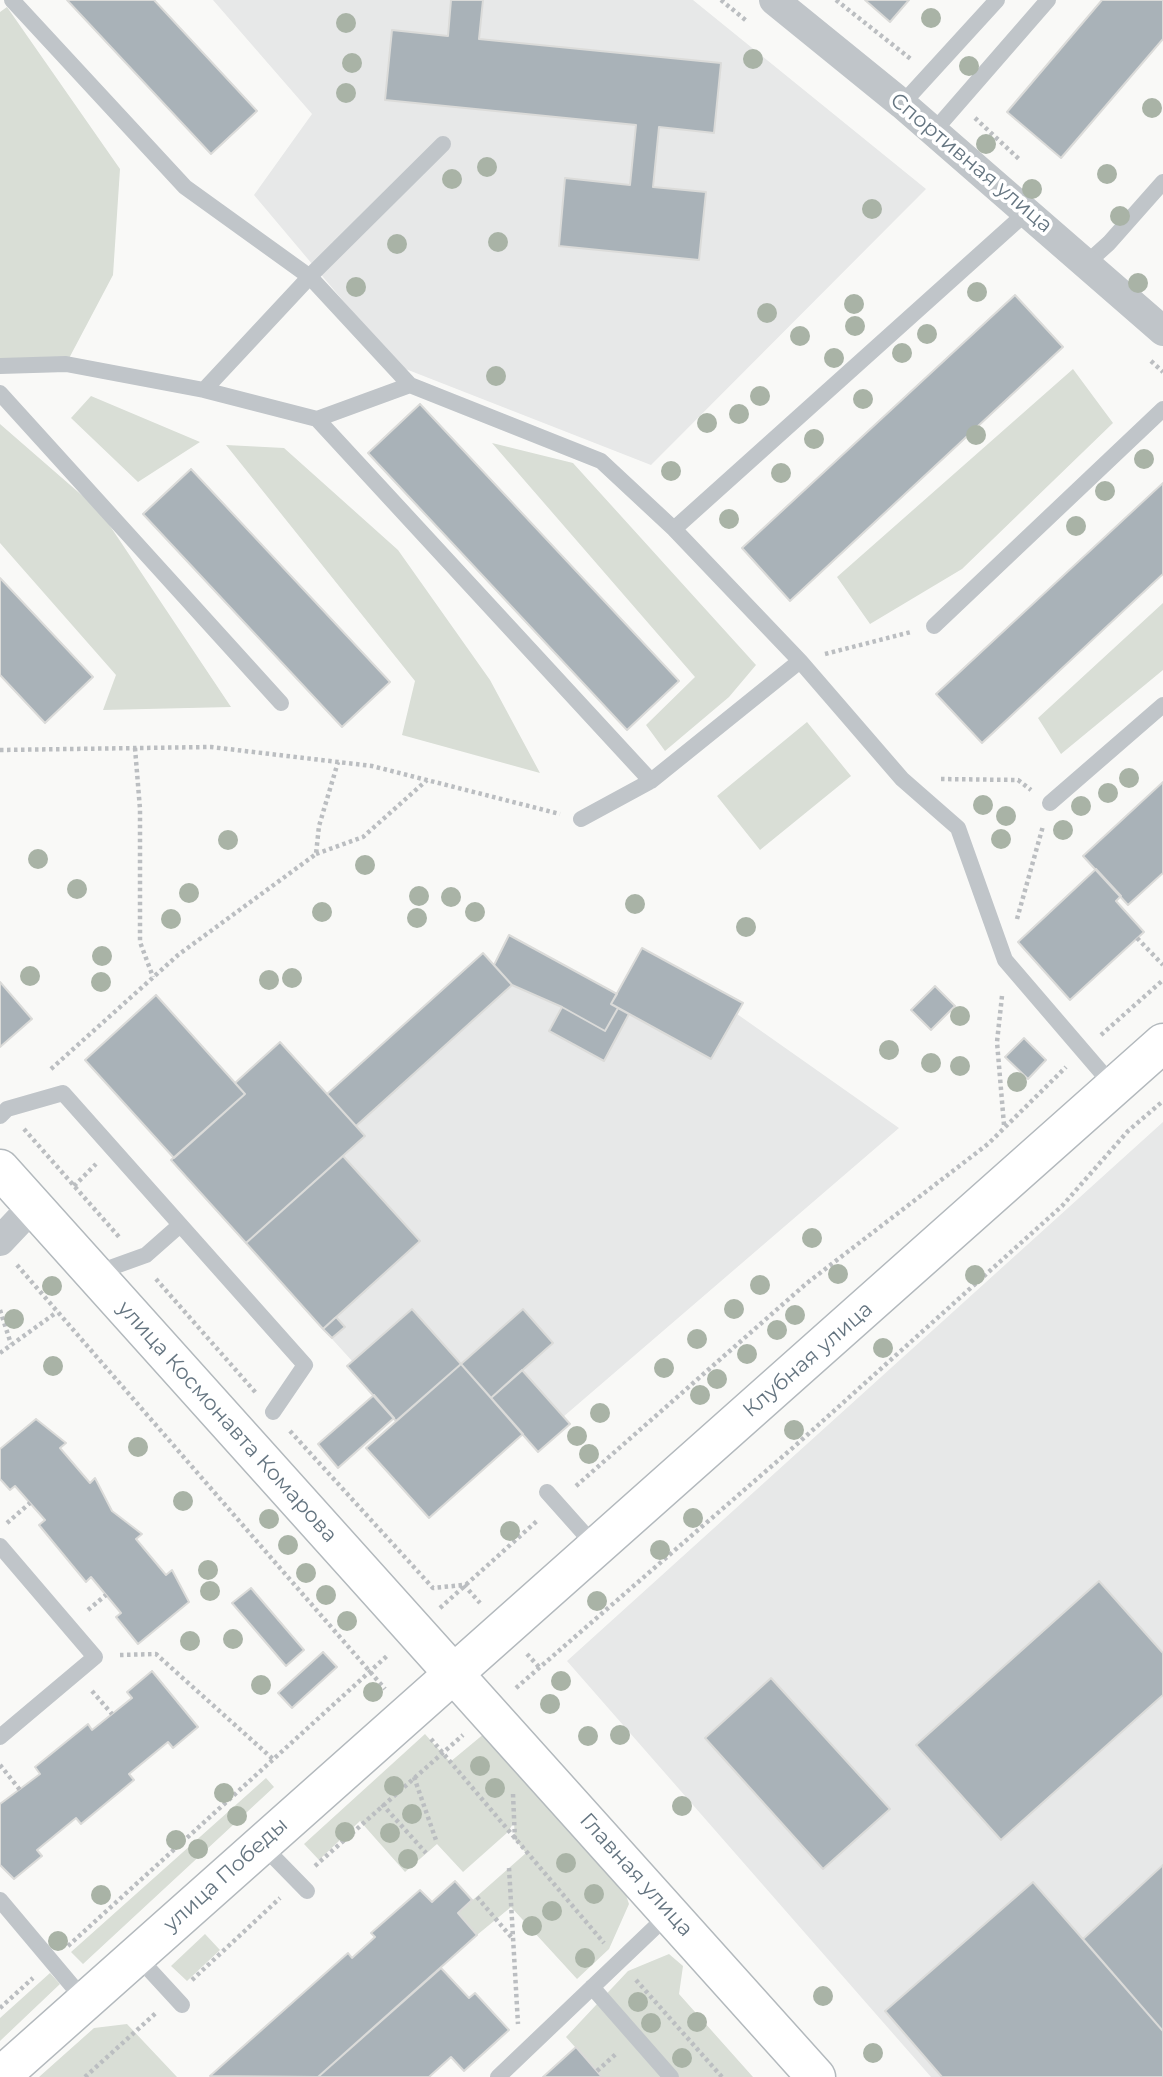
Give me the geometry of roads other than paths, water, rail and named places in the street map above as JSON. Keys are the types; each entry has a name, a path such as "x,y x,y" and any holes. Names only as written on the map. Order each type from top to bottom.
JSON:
{"street":[{"name":"Спортивная улица","path":"774,0 902,104 1088,262 1163,331"},
{"name":"Клубная улица","path":"453,1675 1163,1043"},
{"name":"улица Космонавта Комарова","path":"0,1169 453,1675"},
{"path":"4,1248 33,1206"},
{"name":"улица Победы","path":"0,2077 453,1675"},
{"name":"Главная улица","path":"453,1675 816,2077"}],"lane":[{"path":"12,0 185,187 310,277 410,385 601,461 674,528 800,660 902,779 958,828 1005,960 1114,1087"},
{"path":"902,104 997,0"},
{"path":"934,131 1048,0"},
{"path":"204,390 310,277 443,144"},
{"path":"1088,262 1109,243 1163,182"},
{"path":"674,528 1028,211"},
{"path":"0,366 66,365 204,390 317,419 651,781"},
{"path":"317,419 410,385"},
{"path":"0,393 281,703"},
{"path":"934,626 1163,409"},
{"path":"581,819 651,781 800,660"},
{"path":"1050,803 1163,705"},
{"path":"3,1112 63,1093 305,1365 273,1412"},
{"path":"94,1274 146,1255 180,1225"},
{"path":"552,1497 596,1547"},
{"path":"0,1546 95,1657 0,1737"},
{"path":"261,1844 303,1886"},
{"path":"0,1900 85,2001"},
{"path":"498,2077 670,1913"},
{"path":"136,1955 178,2001"},
{"path":"592,1986 671,2077"}]}
